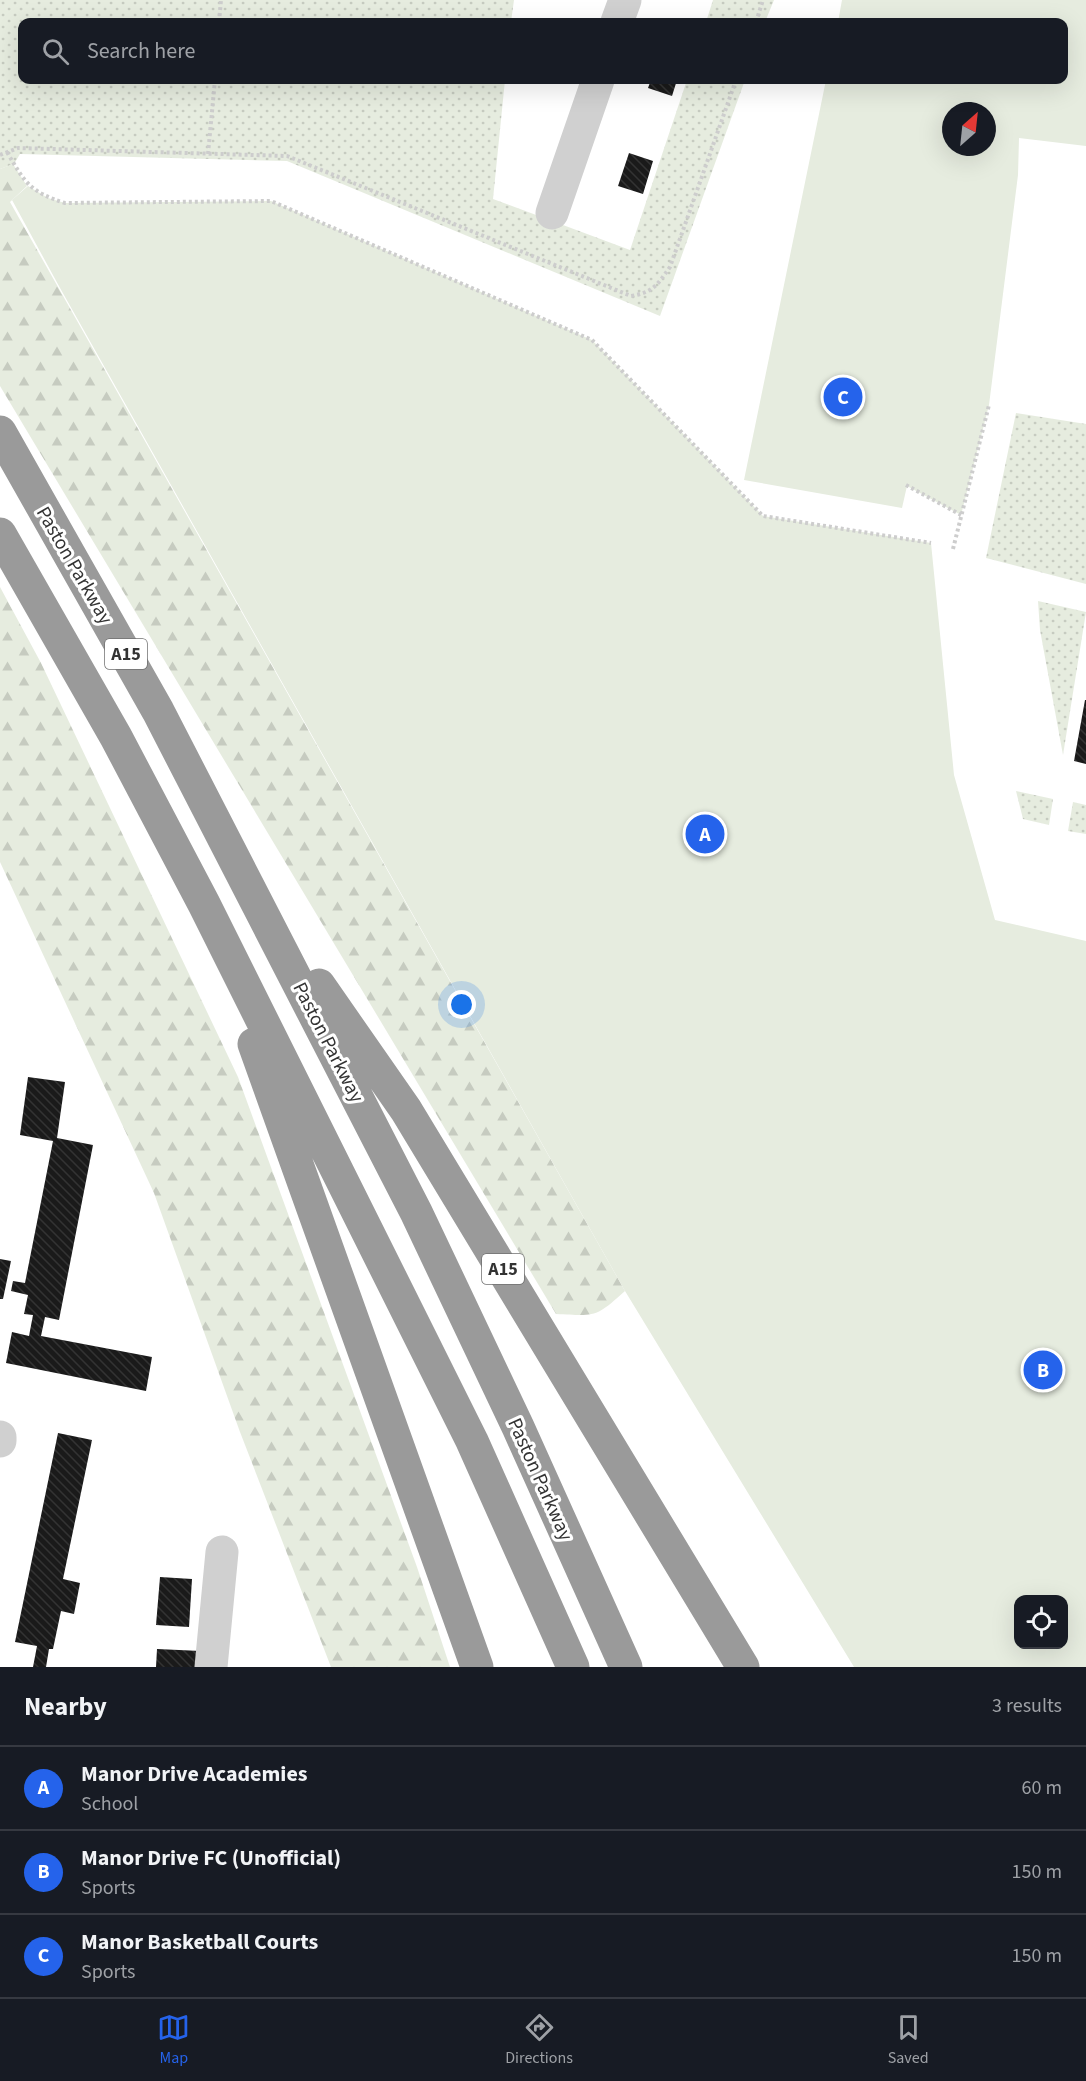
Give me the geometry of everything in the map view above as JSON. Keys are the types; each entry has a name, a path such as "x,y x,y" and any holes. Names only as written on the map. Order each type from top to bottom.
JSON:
{"highway":[{"name":"Paston Parkway","path":"0,432 158,711 416,1212 518,1427 626,1667"},
{"name":"A15","path":"0,534 116,737 204,904 472,1441 573,1667"},
{"name":"A15","path":"246,880 406,1110 743,1667"},
{"name":"A15","path":"204,904 477,1667"}],"street":[{"path":"618,18 625,0"},
{"path":"552,213 597,84"},
{"path":"211,1667 222,1552"}],"path":[{"path":"219,18 221,0"},
{"path":"757,18 763,0"},
{"path":"0,155 18,148 208,154 214,84"},
{"path":"7,152 28,186 48,198 65,203 271,201 592,340 763,516 931,543"},
{"path":"953,549 989,405"},
{"path":"906,485 961,515"}],"green space":[{"path":"0,0 514,0 512,18 18,18 18,84 505,84 493,199 630,250 686,84 744,84 660,316 287,161 20,154 14,164 0,169"},
{"path":"713,0 774,0 767,18 707,18"},
{"path":"842,0 1086,0 1086,146 1019,138 1018,175 989,405 961,515 907,486 902,508 744,480 825,84 1068,84 1068,18 839,18"},
{"path":"13,164 27,186 10,202 625,1291 601,1311 588,1315 556,1314 0,386 0,169"},
{"path":"28,186 48,198 65,203 271,201 592,340 763,516 931,543 954,775 995,920 1086,941 1086,1667 854,1667 625,1291 12,200"},
{"path":"1016,413 1086,424 1086,584 986,558"},
{"path":"0,587 41,663 238,1077 417,1567 450,1667 331,1667 240,1432 154,1193 0,862"},
{"path":"1038,601 1086,612 1063,755 1040,630"},
{"path":"1016,791 1053,799 1049,825 1023,819"},
{"path":"1073,802 1086,805 1086,834 1068,831"}],"building":[{"path":"650,84 676,84 672,96 648,88"},
{"path":"629,153 653,161 643,194 618,186"},
{"path":"1086,700 1086,764 1074,761"},
{"path":"28,1077 65,1082 57,1138 93,1145 59,1320 45,1317 41,1336 152,1357 146,1391 6,1363 12,1332 29,1336 33,1315 24,1314 28,1295 11,1291 13,1281 25,1283 53,1141 20,1135"},
{"path":"0,1259 11,1261 3,1299 0,1299"},
{"path":"58,1433 92,1440 63,1579 80,1583 74,1614 61,1611 53,1649 49,1649 46,1667 33,1667 37,1646 15,1642"},
{"path":"160,1577 192,1579 189,1627 156,1625"},
{"path":"157,1649 201,1651 201,1667 156,1667"}],"place":[{"name":"Manor Basketball Courts","path":"843,397"},
{"name":"Manor Drive Academies","path":"705,834"},
{"name":"Manor Drive FC (Unofficial)","path":"1043,1370"}]}
